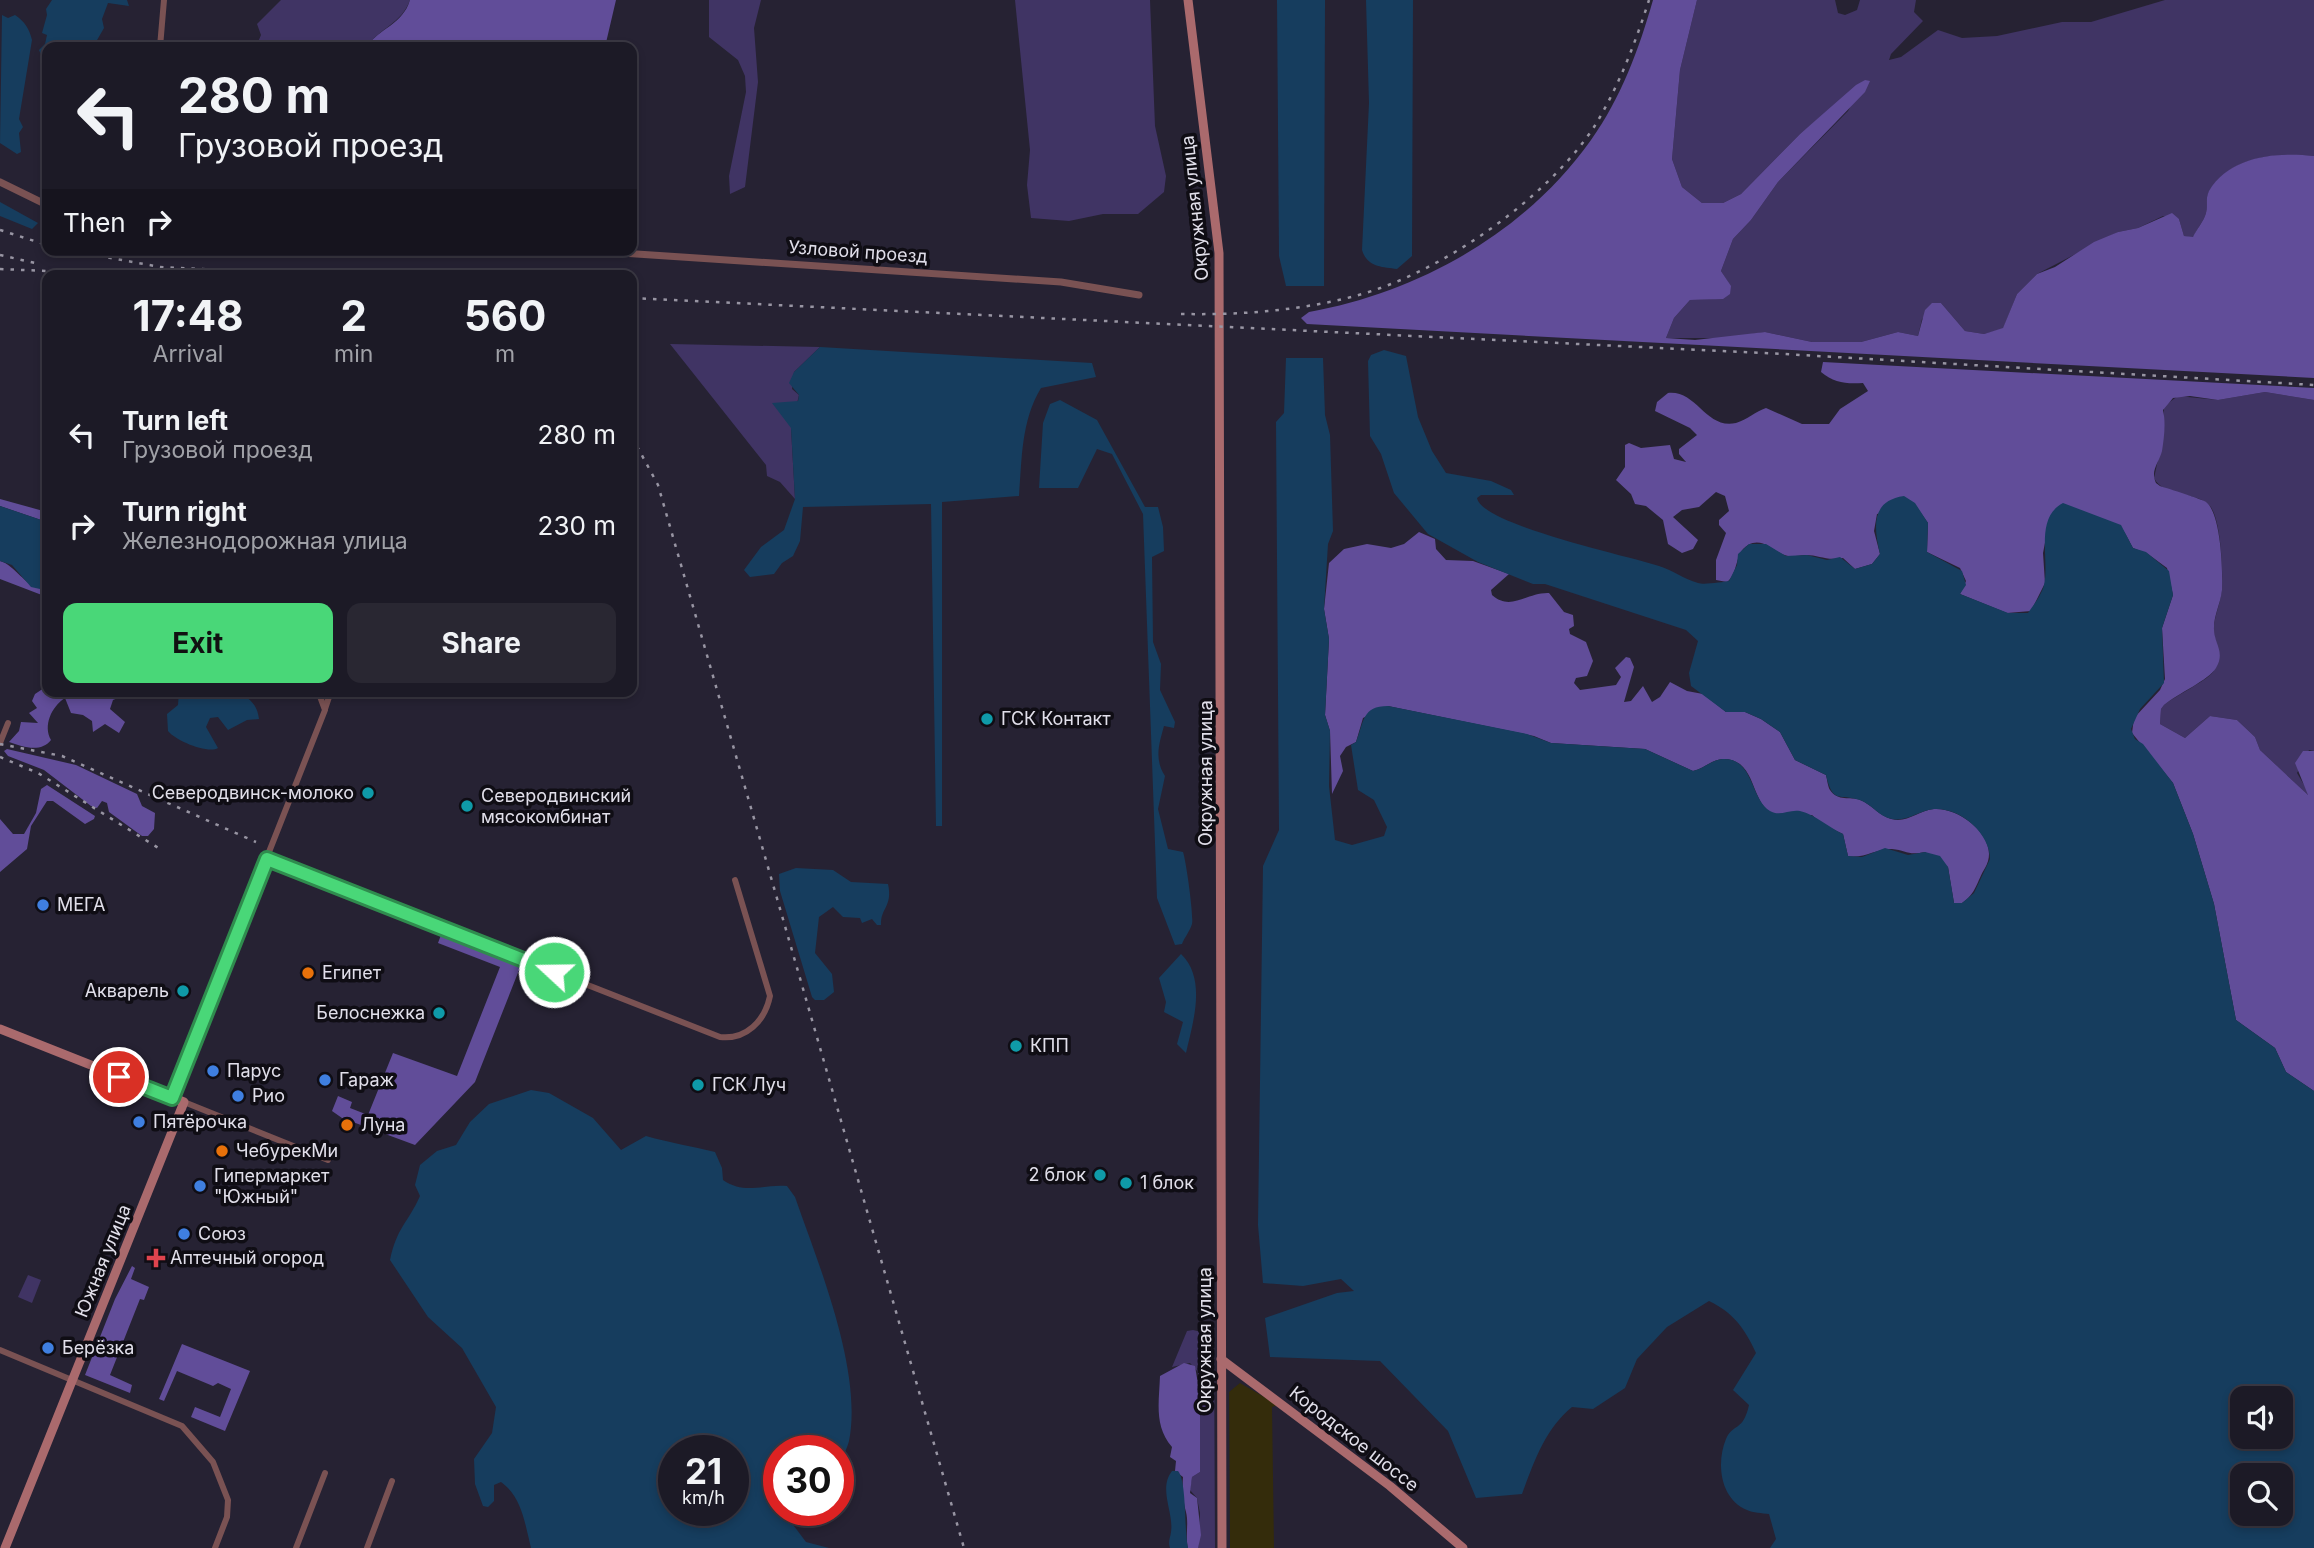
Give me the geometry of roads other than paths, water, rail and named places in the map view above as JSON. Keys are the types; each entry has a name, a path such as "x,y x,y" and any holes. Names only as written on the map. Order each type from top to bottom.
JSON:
{"main road":[{"name":"Окружная улица","path":"1188,0 1219,253 1222,533 1222,1548"},
{"path":"0,1029 184,1102"},
{"name":"Южная улица","path":"5,1548 184,1102"},
{"name":"Кородское шоссе","path":"1221,1359 1350,1454 1463,1548"}],"street":[{"path":"160,42 164,0"},
{"path":"0,182 42,203"},
{"name":"Узловой проезд","path":"637,254 1036,280 1139,295"},
{"path":"320,697 325,710"},
{"path":"172,1098 329,697"},
{"path":"0,743 8,723"},
{"path":"267,859 720,1037 731,1038 740,1037 766,1012 770,996 735,880"},
{"path":"184,1102 327,1160"},
{"path":"0,1350 182,1426 213,1462 228,1500 227,1517 215,1548"},
{"path":"296,1548 325,1473"},
{"path":"367,1548 392,1481"}],"water":[{"path":"52,0 127,0 129,6 108,3 102,19 104,28 96,42 45,42 47,35 42,33 46,9"},
{"path":"1277,0 1325,0 1324,286 1286,286 1279,256"},
{"path":"1366,0 1413,0 1412,256 1397,269 1371,263 1362,250 1369,103"},
{"path":"2,15 8,18 15,15 26,26 32,40 19,119 23,127 19,133 21,152 17,154 0,143"},
{"path":"0,202 38,223 32,229 0,216"},
{"path":"820,347 1092,363 1096,377 1041,388 1026,427 1019,496 942,502 942,826 936,826 931,504 803,507 800,541 793,556 782,563 774,574 750,577 744,570 761,547 784,530 795,499 791,428 772,403 798,401 799,395 789,383 794,372"},
{"path":"1384,350 1406,356 1418,417 1432,451 1446,473 1491,481 1511,490 1514,495 1481,495 1477,498 1485,508 1503,519 1529,529 1659,566 1698,583 1729,581 1737,565 1738,554 1749,544 1766,544 1786,556 1807,555 1827,560 1840,557 1855,569 1872,564 1880,554 1876,526 1880,510 1893,499 1904,496 1915,503 1928,523 1927,552 1962,571 1966,585 1960,594 2008,613 2028,613 2041,592 2045,575 2046,529 2054,510 2063,503 2121,525 2133,548 2146,552 2169,571 2173,595 2162,628 2164,683 2140,709 2131,729 2135,739 2143,744 2173,783 2193,834 2214,904 2236,1020 2275,1048 2286,1072 2314,1091 2314,1548 1770,1548 1776,1539 1769,1514 1749,1511 1738,1505 1726,1489 1721,1469 1726,1439 1744,1419 1749,1405 1733,1390 1756,1353 1738,1322 1709,1301 1667,1327 1637,1359 1625,1388 1593,1409 1572,1407 1554,1425 1541,1447 1522,1494 1476,1498 1448,1431 1380,1361 1270,1357 1265,1318 1337,1293 1354,1291 1341,1279 1303,1286 1263,1283 1258,1225 1263,866 1279,830 1276,422 1284,413 1286,358 1323,358 1325,415 1330,435 1333,531 1328,544 1324,609 1329,639 1325,715 1330,731 1329,786 1335,840 1352,845 1384,836 1387,827 1374,800 1358,790 1351,745 1356,742 1365,716 1373,709 1388,706 1527,734 1551,743 1645,749 1693,771 1718,760 1732,760 1746,771 1759,798 1770,811 1800,811 1817,818 1843,834 1848,856 1862,857 1885,848 1908,855 1925,852 1940,856 1948,867 1954,903 1962,903 1974,893 1990,859 1989,849 1979,831 1954,812 1934,809 1903,819 1892,819 1860,800 1834,794 1826,775 1795,760 1780,732 1745,712 1726,712 1691,686 1689,673 1698,641 1686,630 1545,584 1533,584 1478,562 1428,534 1394,493 1381,454 1370,436 1368,361 1371,355"},
{"path":"1060,400 1097,420 1145,507 1158,507 1163,527 1164,551 1152,557 1153,642 1161,664 1160,690 1175,722 1174,728 1164,726 1159,745 1160,764 1165,776 1158,809 1168,849 1183,852 1186,866 1192,919 1182,944 1175,945 1157,898 1143,514 1112,454 1097,449 1078,488 1039,488 1043,423 1050,404"},
{"path":"0,506 42,520 42,588 31,587 12,565 0,561"},
{"path":"179,697 245,697 256,707 259,719 247,720 228,730 218,717 210,718 206,727 218,748 207,749 192,746 168,731 167,714 178,705"},
{"path":"796,868 833,870 851,882 888,884 889,898 881,925 877,925 872,919 862,923 860,918 843,917 833,907 819,917 815,953 832,974 834,992 824,1000 815,1000 812,997 780,891 779,874"},
{"path":"1181,954 1189,964 1196,988 1194,1015 1186,1053 1177,1044 1183,1022 1164,1012 1166,1002 1159,978"},
{"path":"531,1090 549,1093 593,1118 621,1150 646,1136 715,1152 722,1168 723,1180 739,1187 787,1186 795,1197 836,1317 850,1383 852,1413 850,1435 763,1435 763,1526 794,1526 806,1542 829,1548 531,1548 518,1503 508,1488 501,1482 494,1485 494,1501 488,1507 483,1506 475,1484 474,1459 492,1433 496,1407 462,1348 428,1317 390,1260 399,1232 420,1196 415,1185 420,1165 437,1151 456,1145 470,1122 489,1104"},
{"path":"1172,1471 1178,1471 1183,1485 1188,1548 1169,1546 1171,1524 1166,1485"}],"railway":[{"path":"1181,314 1268,311 1355,296 1421,271 1488,231 1548,181 1594,127 1625,65 1649,0"},
{"path":"0,230 42,243"},
{"path":"0,255 35,263"},
{"path":"100,256 160,267 224,270"},
{"path":"0,269 42,271"},
{"path":"637,298 1784,354 2314,385"},
{"path":"637,446 658,485 964,1548"},
{"path":"0,744 62,756 256,842"},
{"path":"0,757 38,773 160,849"}],"place":[{"name":"ГСК Контакт","path":"987,719"},
{"name":"Северодвинск-молоко","path":"368,793"},
{"name":"Северодвинский мясокомбинат","path":"467,806"},
{"name":"МЕГА","path":"43,905"},
{"name":"Египет","path":"308,973"},
{"name":"Акварель","path":"183,991"},
{"name":"Белоснежка","path":"439,1013"},
{"name":"КПП","path":"1016,1046"},
{"name":"Парус","path":"213,1071"},
{"name":"Гараж","path":"325,1080"},
{"name":"ГСК Луч","path":"698,1085"},
{"name":"Рио","path":"238,1096"},
{"name":"Пятёрочка","path":"139,1122"},
{"name":"Луна","path":"347,1125"},
{"name":"ЧебурекМи","path":"222,1151"},
{"name":"2 блок","path":"1100,1175"},
{"name":"1 блок","path":"1126,1183"},
{"name":"Гипермаркет \"Южный\"","path":"200,1186"},
{"name":"Союз","path":"184,1234"},
{"name":"Аптечный огород","path":"156,1258"},
{"name":"Берёзка","path":"48,1348"}]}
